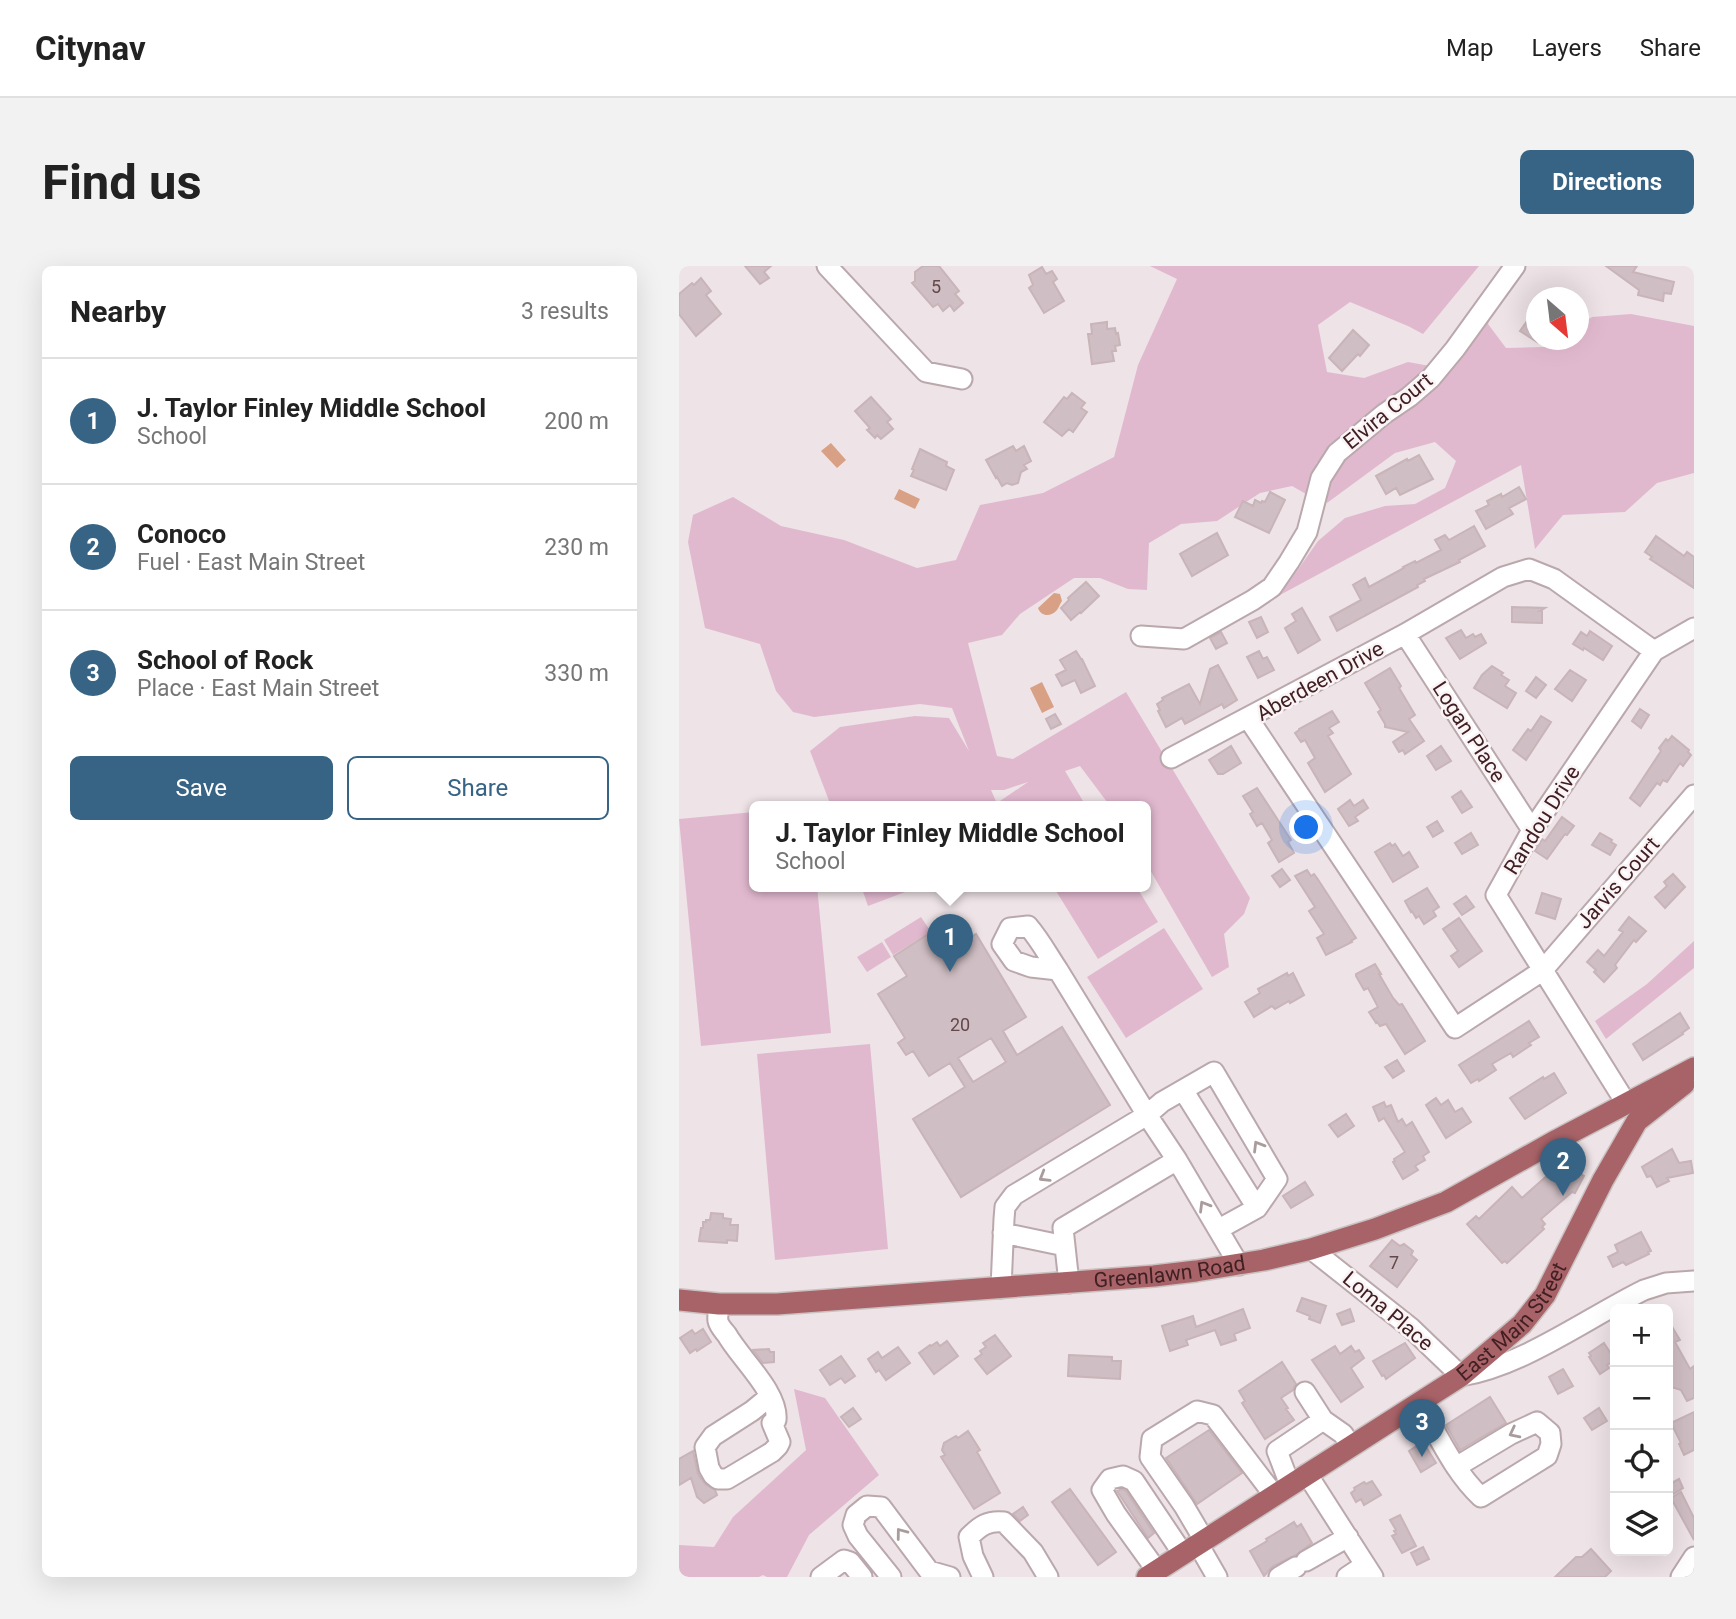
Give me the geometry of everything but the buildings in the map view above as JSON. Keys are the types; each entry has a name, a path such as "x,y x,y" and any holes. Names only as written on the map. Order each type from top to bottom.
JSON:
{"main road":[{"path":"1631,1112 1694,1068"},
{"name":"East Main Street","path":"1150,1567 1291,1485 1461,1376 1523,1324 1545,1294 1603,1180 1631,1112 1694,1076"},
{"name":"Greenlawn Road","path":"679,1300 719,1304 777,1304 1069,1283 1239,1265 1311,1249 1375,1229 1445,1202 1557,1140 1631,1112"}],"street":[{"path":"827,266 926,372 962,379"},
{"name":"Elvira Court","path":"1141,636 1184,639 1272,587 1307,532 1321,478 1337,453 1431,377 1455,349 1515,266"},
{"name":"Aberdeen Drive","path":"1542,971 1455,1028 1248,718 1405,634 1503,577 1529,569 1554,579 1654,651"},
{"name":"Randou Drive","path":"1631,1112 1496,895 1532,830 1654,651 1694,628"},
{"name":"Logan Place","path":"1405,634 1532,830"},
{"path":"1171,758 1248,718"},
{"name":"Jarvis Court","path":"1542,971 1694,795"},
{"path":"1058,970 1239,1265"},
{"path":"1001,1287 1005,1207 1014,1195 1214,1072 1277,1180 1257,1208 1219,1229"},
{"path":"1183,1090 1257,1208"},
{"path":"1069,1283 1063,1228 1177,1160"},
{"path":"1003,1233 1065,1246"},
{"name":"Loma Place","path":"1311,1249 1411,1328 1461,1376"},
{"path":"1461,1376 1478,1373 1520,1357 1644,1290 1666,1283 1694,1281"},
{"path":"719,1304 718,1321 731,1343 762,1382 762,1404"},
{"path":"1305,1392 1323,1420 1343,1434 1351,1446"},
{"path":"1419,1403 1456,1467 1467,1484 1481,1497 1547,1456 1551,1433 1537,1422 1511,1434 1456,1467"},
{"path":"762,1404 775,1404 776,1420 772,1423 778,1446 727,1479 718,1479 709,1468 705,1447 713,1436 762,1404"},
{"path":"1189,1544 1184,1506 1150,1457 1152,1439 1197,1411 1213,1415 1250,1465 1291,1485 1348,1537 1369,1571 1347,1577"},
{"path":"1291,1485 1277,1451 1323,1420"},
{"path":"1150,1567 1103,1490 1110,1479 1123,1476 1134,1481 1217,1577"},
{"path":"891,1577 858,1536 853,1525 856,1516 867,1506 881,1507 929,1571 950,1577"},
{"path":"983,1577 973,1556 969,1537 981,1525 995,1521 1004,1522 1033,1552 1048,1577"},
{"path":"1294,1568 1348,1537"},
{"path":"1681,1577 1694,1557"},
{"path":"821,1577 844,1560 851,1562 862,1577"}],"shaded area":[{"path":"1150,266 1479,266 1423,334 1350,302 1318,325 1327,372 1364,378 1408,362 1430,366 1506,266 1510,266 1488,324 1506,348 1589,350 1589,319 1592,317 1631,314 1694,326 1694,473 1657,483 1625,512 1563,515 1535,549 1521,465 1280,595 1318,541 1345,518 1385,506 1415,504 1445,488 1456,461 1435,442 1395,453 1327,503 1317,462 1306,494 1292,486 1260,493 1217,521 1181,524 1149,543 1147,590 1128,589 1100,578 1074,578 1020,614 1002,635 968,643 997,756 1013,759 1126,692 1250,898 1244,914 1224,934 1229,967 1212,977 1151,872 1151,801 1106,801 1080,766 1065,771 1083,801 1000,801 1028,782 1004,790 991,790 996,801 829,801 810,751 840,727 915,716 949,718 969,751 952,708 920,704 814,717 793,712 776,691 760,644 705,628 688,542 693,515 733,497 781,526 844,540 917,568 956,560 980,505 1043,493 1114,457 1138,365 1177,279"},
{"path":"831,443 846,460 837,468 821,451"},
{"path":"899,489 920,499 915,509 894,499"},
{"path":"1054,593 1060,594 1062,601 1057,610 1049,615 1039,611 1038,608"},
{"path":"1042,682 1054,707 1042,713 1030,688"},
{"path":"749,812 749,892 818,892 831,1033 701,1046 679,819"},
{"path":"863,892 905,892 868,906"},
{"path":"1057,892 1140,892 1158,922 1098,959"},
{"path":"921,917 931,932 893,955 884,940"},
{"path":"1164,928 1203,989 1126,1038 1087,977"},
{"path":"1694,941 1694,968 1606,1039 1595,1021 1647,984"},
{"path":"882,942 891,957 867,972 857,957"},
{"path":"870,1044 888,1249 775,1260 757,1054"},
{"path":"794,1389 825,1398 879,1475 809,1535 787,1577 679,1577 679,1545 714,1547 733,1517 806,1450"}],"place":[{"name":"J. Taylor Finley Middle School","path":"950,972"},
{"name":"Conoco","path":"1563,1196"},
{"name":"School of Rock","path":"1422,1457"}]}
